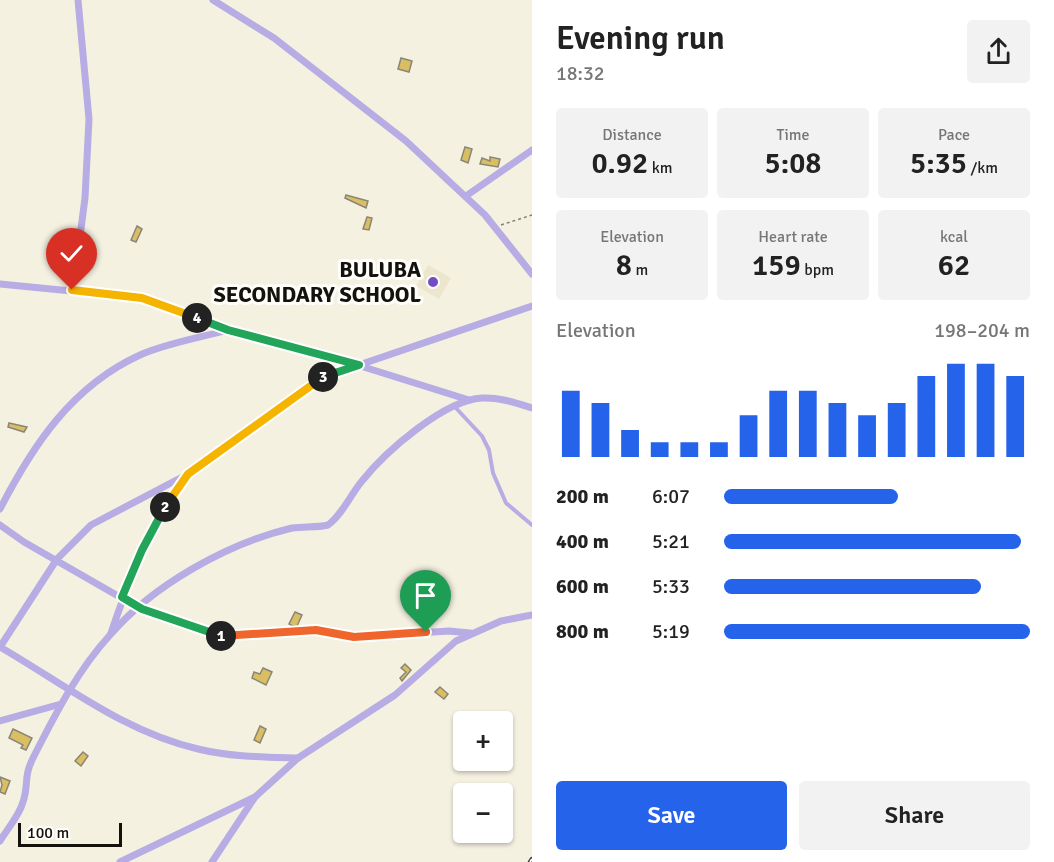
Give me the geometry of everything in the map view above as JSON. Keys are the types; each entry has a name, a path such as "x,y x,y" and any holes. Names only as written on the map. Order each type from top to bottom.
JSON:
{"street":[{"path":"72,290 85,198 89,119 78,0"},
{"path":"213,0 274,38 406,141 466,196 495,227 532,274"},
{"path":"466,196 532,150"},
{"path":"0,284 142,298 228,330 359,365 470,400"},
{"path":"298,758 224,755 185,746 132,726 0,647 57,560 91,525 188,474 318,379 532,306"},
{"path":"0,509 43,435 58,415 81,393 138,356 228,330"},
{"path":"0,840 21,807 25,794 26,772 69,690 110,634 139,608 191,570 216,556 292,529 328,525 376,465 422,424 454,407 470,400 495,398 532,408"},
{"path":"110,634 122,597 153,529 188,474"},
{"path":"0,525 139,608 206,633 226,637 316,630 354,637 389,633 470,633"},
{"path":"212,862 255,797 298,758 395,696 444,649 470,633 501,621 532,615"},
{"path":"0,722 62,704"},
{"path":"120,862 255,797"}],"lane":[{"path":"454,407 482,436 489,450 493,473 506,503 532,525"}],"path":[{"path":"495,227 532,215"}],"shaded area":[{"name":"BULUBA SECONDARY SCHOOL","path":"428,265 451,278 439,299 416,286"}],"building":[{"path":"401,58 412,61 409,72 398,69"},
{"path":"465,147 472,149 468,163 461,160"},
{"path":"490,157 500,159 498,167 480,164 482,158 490,161"},
{"path":"346,195 368,201 366,208 345,198"},
{"path":"367,217 372,218 369,230 363,229"},
{"path":"137,226 142,229 136,242 131,240"},
{"path":"9,423 27,427 24,432 8,427"},
{"path":"295,612 302,615 297,626 293,626 289,624"},
{"path":"405,664 411,670 402,681 400,678 406,672 401,668"},
{"path":"263,668 272,672 266,685 252,678 254,672 260,674"},
{"path":"440,687 448,694 444,699 435,692"},
{"path":"260,726 266,729 260,743 254,740"},
{"path":"13,729 32,738 26,750 21,748 23,745 9,738"},
{"path":"83,752 88,756 81,766 75,761"},
{"path":"0,777 10,781 5,794 0,792 2,785"}],"place":[{"name":"BULUBA SECONDARY SCHOOL","path":"433,282"}],"route":[{"path":"72,290 142,298 228,330 359,365 318,379 188,474 153,529 125,586 122,597 142,609 206,633 226,637 316,630 354,637 426,632"}]}
